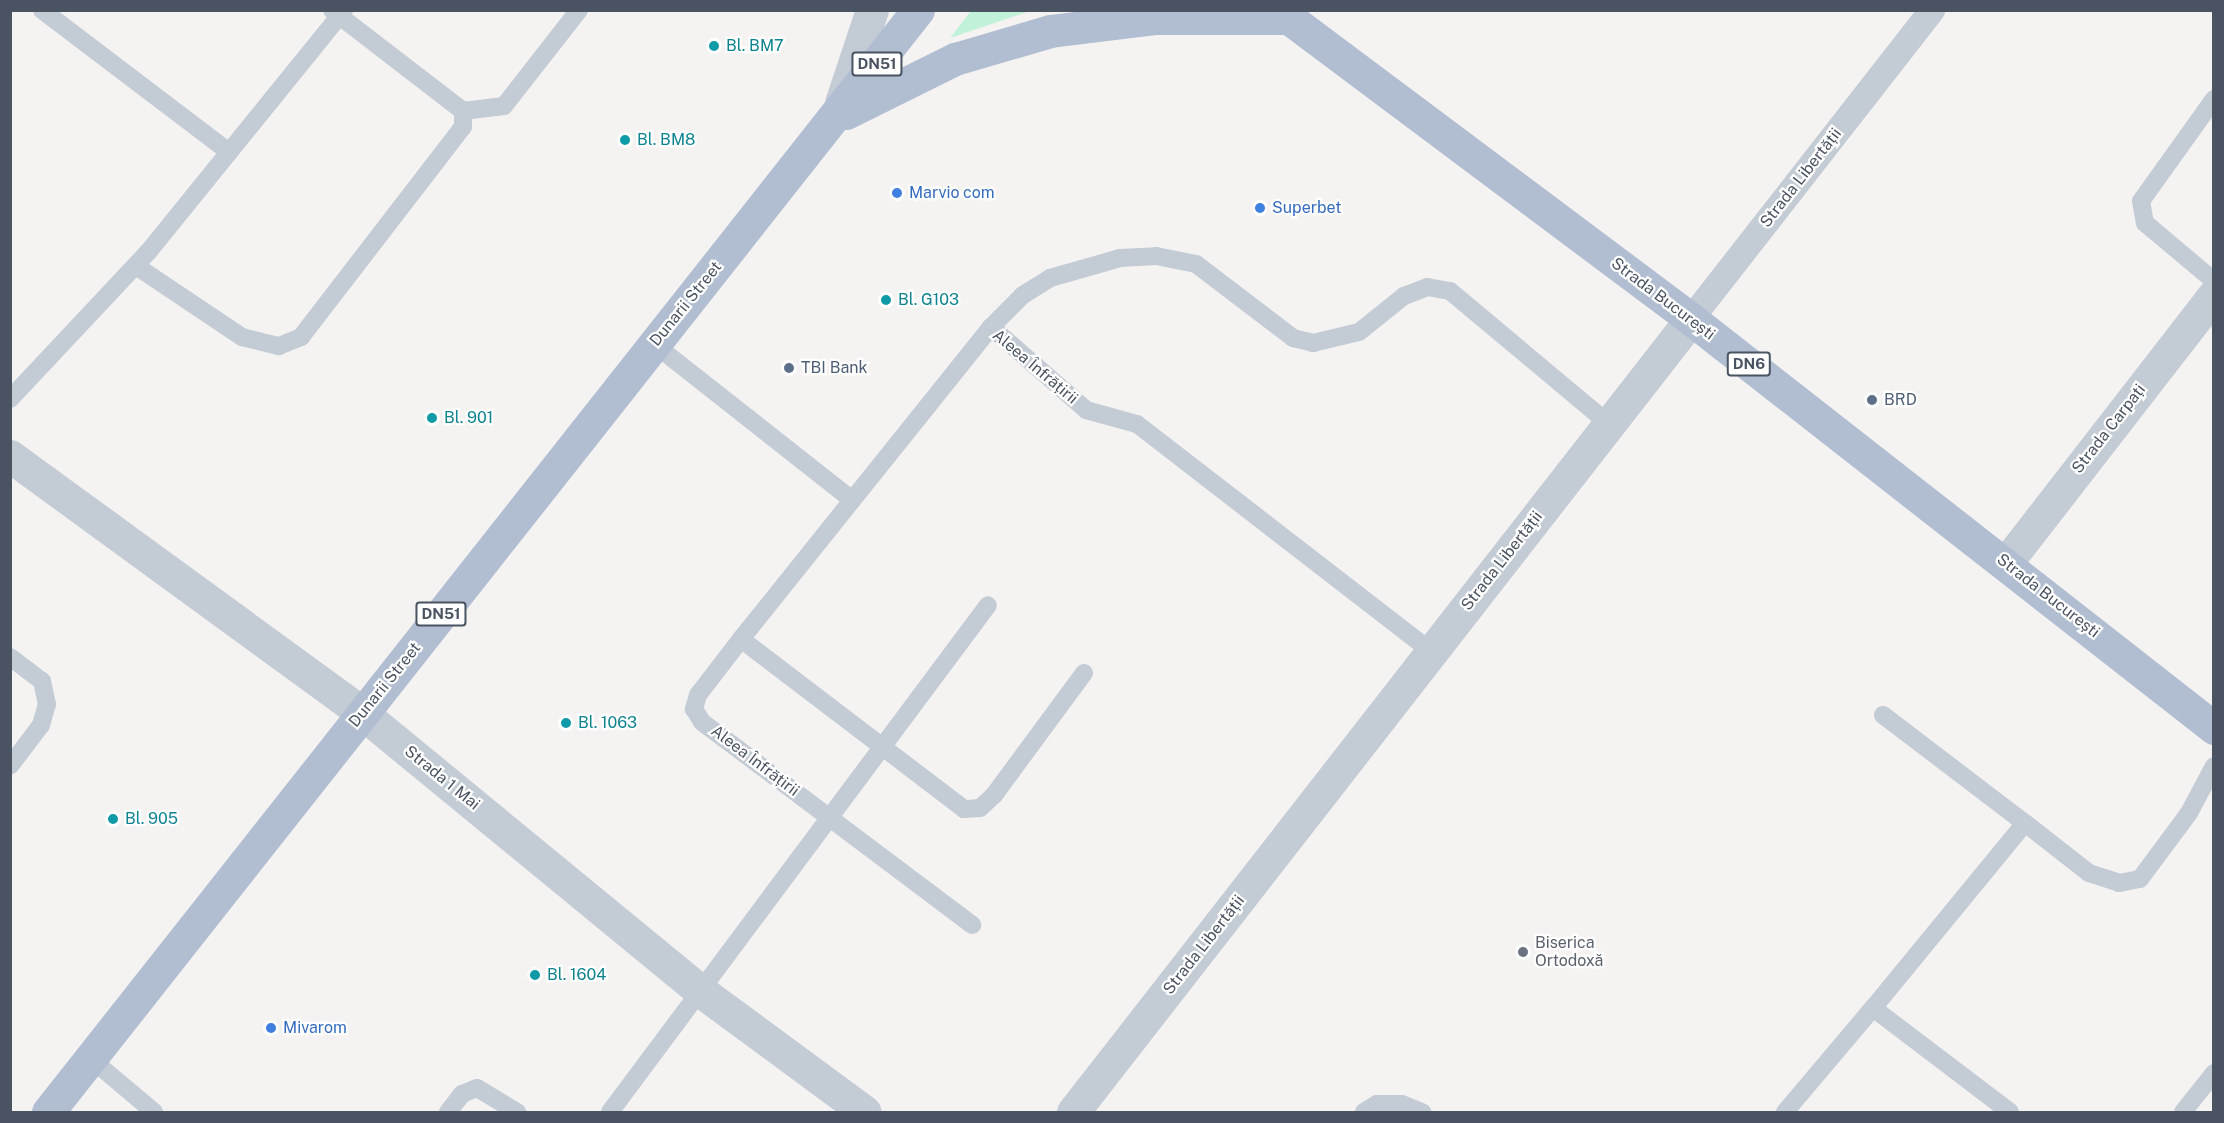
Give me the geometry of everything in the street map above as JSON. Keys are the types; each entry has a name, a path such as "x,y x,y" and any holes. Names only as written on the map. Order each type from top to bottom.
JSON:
{"main road":[{"name":"DN51","path":"836,118 918,10"},
{"name":"DN51","path":"836,118 955,59 1050,31 1154,18 1283,14"},
{"name":"Strada București","path":"1283,14 1691,319 2006,563 2214,728"},
{"name":"Dunarii Street","path":"48,1113 654,344 836,118"}],"street":[{"name":"DN51","path":"836,118 872,10"},
{"name":"Strada Libertății","path":"1073,1113 1932,10"},
{"name":"Strada Carpați","path":"2006,563 2214,295"},
{"name":"Strada 1 Mai","path":"10,456 362,713 702,992 865,1113"}],"lane":[{"path":"42,10 229,152"},
{"path":"10,399 136,266 229,152 338,12 464,111 504,106 579,10"},
{"path":"2214,99 2141,201 2145,224 2214,281"},
{"path":"136,266 242,337 279,346 301,337 463,127 464,111"},
{"path":"991,327 1023,295 1050,278 1120,258 1156,256 1196,264 1293,338 1312,343 1337,342 1359,332 1404,296 1427,287 1466,301 1609,424"},
{"name":"Aleea Înfrățirii","path":"972,925 702,722 694,709 698,695 741,639 991,327 1086,410 1137,424 1432,652"},
{"path":"654,344 852,501"},
{"path":"610,1113 832,818 988,605"},
{"path":"741,639 964,809 980,808 1084,673"},
{"path":"10,657 42,681 47,704 41,725 10,766"},
{"path":"1883,715 2089,873 2120,883 2140,879 2189,813 2214,766"},
{"path":"1785,1113 2025,823"},
{"path":"1873,1008 2010,1113"},
{"path":"90,1058 154,1113"},
{"path":"2183,1113 2214,1072"},
{"path":"448,1113 462,1094 477,1088 517,1113"},
{"path":"1364,1113 1377,1104 1402,1104 1422,1113"}],"green space":[{"path":"971,10 1030,11 950,38"}],"place":[{"name":"Bl. BM7","path":"714,46"},
{"name":"Bl. BM8","path":"625,140"},
{"name":"Marvio com","path":"897,193"},
{"name":"Superbet","path":"1260,208"},
{"name":"Bl. G103","path":"886,300"},
{"name":"TBI Bank","path":"789,368"},
{"name":"BRD","path":"1872,400"},
{"name":"Bl. 901","path":"432,418"},
{"name":"Bl. 1063","path":"566,723"},
{"name":"Bl. 905","path":"113,819"},
{"name":"Biserica Ortodoxă","path":"1523,952"},
{"name":"Bl. 1604","path":"535,975"},
{"name":"Mivarom","path":"271,1028"}]}
